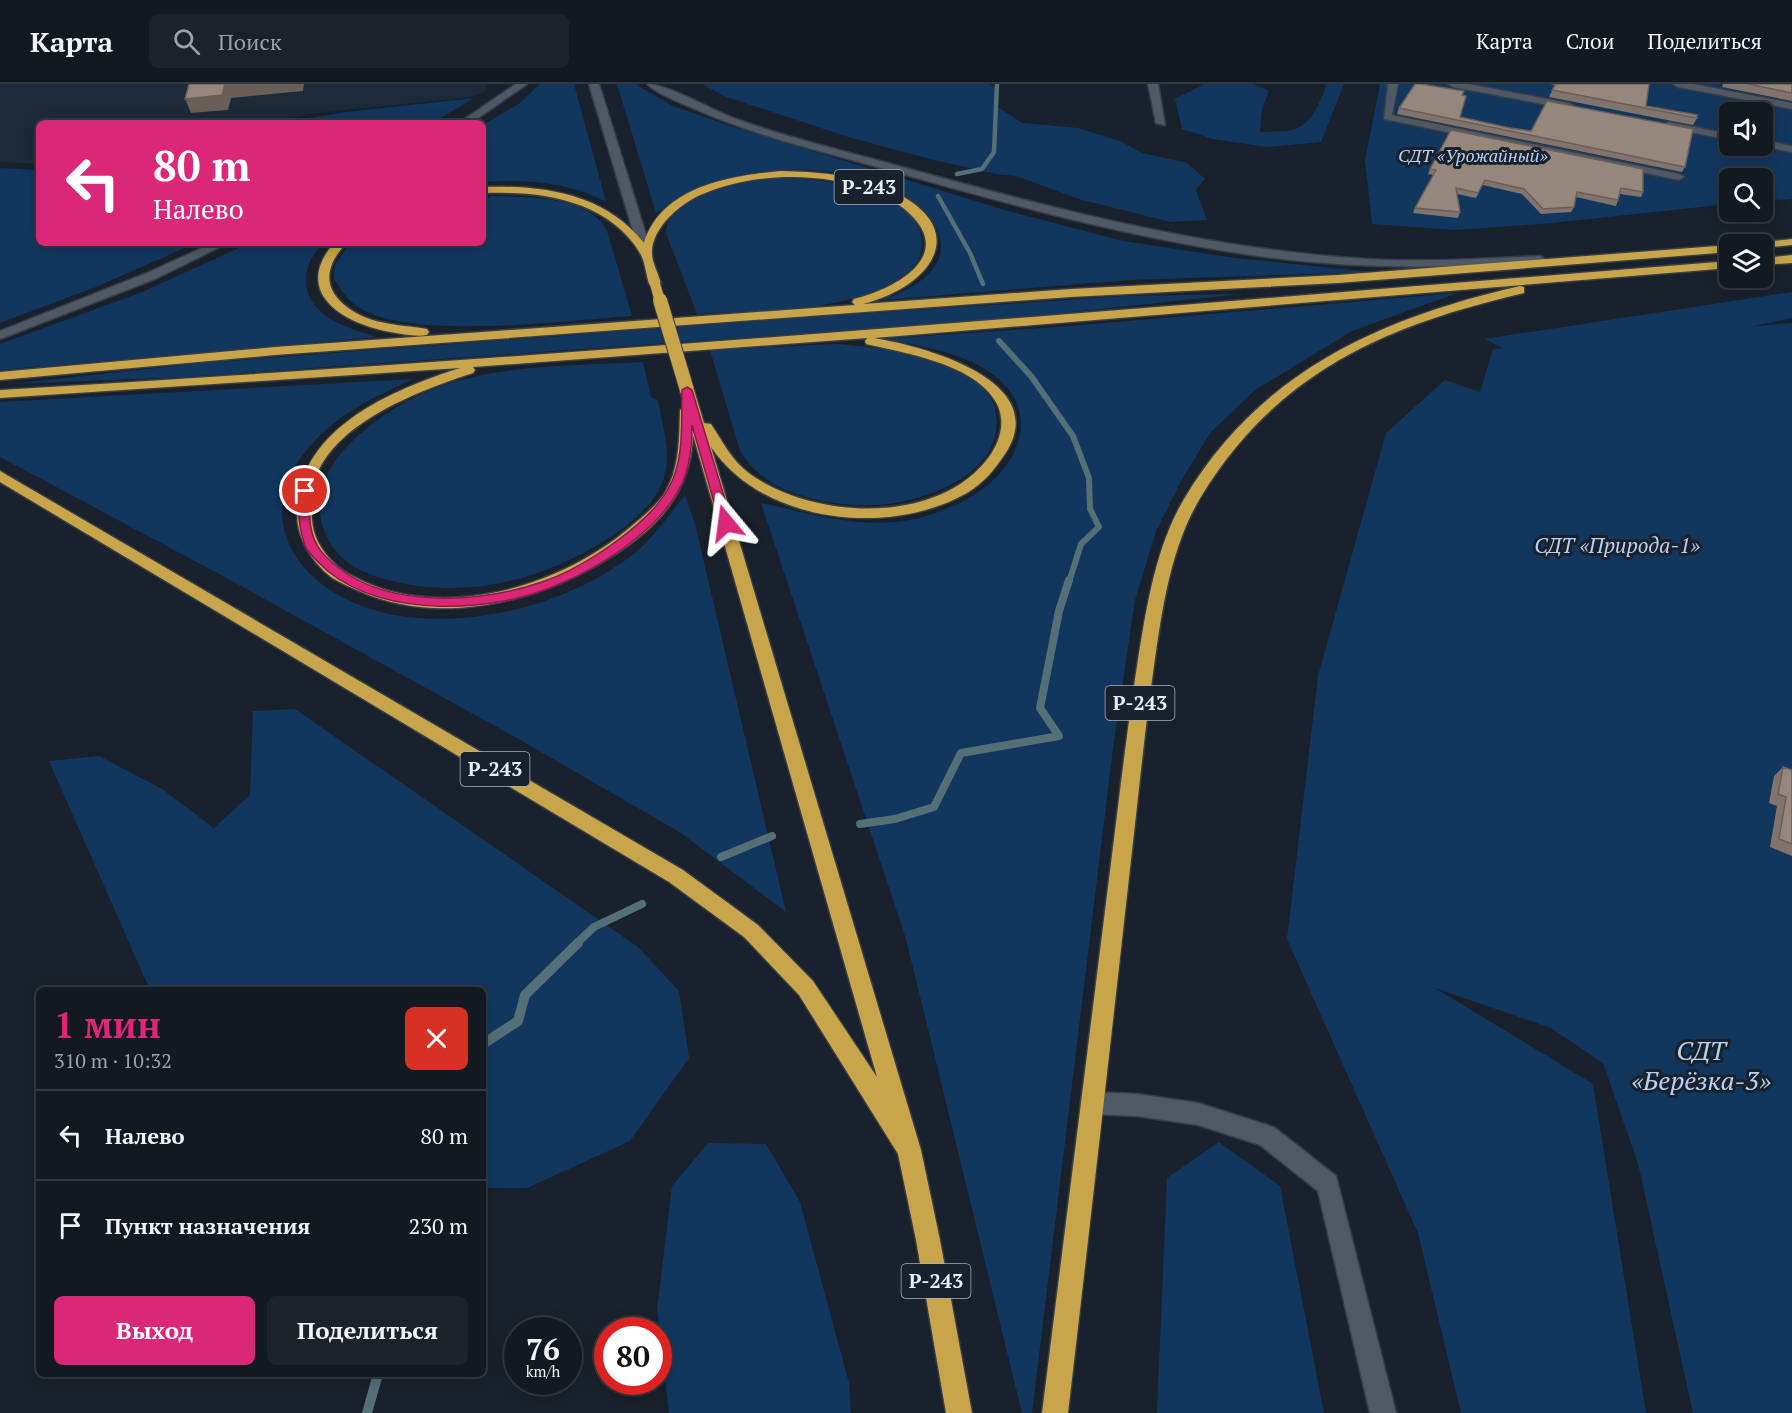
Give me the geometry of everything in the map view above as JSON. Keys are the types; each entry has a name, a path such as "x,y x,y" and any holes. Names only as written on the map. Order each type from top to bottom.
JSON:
{"highway":[{"name":"Р-243","path":"646,254 661,218 683,200 706,189 734,180 766,174 816,175 859,183 905,203 920,215 929,230 932,248 928,263 915,278 887,293 866,300 790,314"},
{"name":"Р-243","path":"486,190 535,191 579,200 597,207 619,222 646,254 909,1150 928,1240 959,1413"},
{"path":"1773,244 1792,242"},
{"name":"Р-243","path":"337,246 331,252 323,268 323,285 332,300 353,317 401,330 450,334 518,334"},
{"path":"1599,258 1719,249"},
{"name":"Р-243","path":"0,376 275,351 1071,293 1338,279 1599,258"},
{"path":"1773,260 1792,259"},
{"path":"1620,274 1719,265"},
{"name":"Р-243","path":"0,394 273,378 810,339 1539,278 1620,274"},
{"name":"Р-243","path":"1054,1413 1140,704 1155,607 1180,523 1203,480 1225,449 1277,395 1342,351 1404,323 1482,298 1620,274"},
{"name":"Р-243","path":"687,390 717,447 738,471 771,492 816,508 887,513 920,506 957,492 970,484 998,457 1006,441 1008,415 998,394 975,374 942,358 897,346 861,340 810,339"},
{"name":"Р-243","path":"529,358 466,371 413,390 384,404 341,434 312,471 305,491 303,513 306,531 311,546 325,563 344,578 367,589 404,599 436,602 470,602 512,595 552,583 578,571 604,556 637,531 673,490 686,445 687,390"},
{"name":"Р-243","path":"0,476 676,876 741,924 806,988 909,1150"}],"main road":[{"path":"468,120 522,84"},
{"name":"Р-243","path":"594,84 646,254"},
{"name":"Р-243","path":"652,84 709,112 826,149 1028,207 1173,240 1306,258 1386,263 1450,264 1599,258"},
{"path":"1153,84 1161,123"},
{"path":"1393,84 1387,117 1679,177"},
{"path":"1453,84 1580,108"},
{"path":"1678,84 1792,106"},
{"path":"1660,124 1719,135"},
{"path":"1773,145 1792,149"},
{"path":"0,335 140,280 215,246"},
{"path":"1092,1103 1137,1105 1198,1114 1267,1136 1328,1184 1383,1413"}],"shaded area":[{"path":"0,84 486,84 487,90 463,98 317,113 277,120 36,120 36,164 0,162"}],"green space":[{"path":"540,84 574,84 606,202 577,190 546,183 486,182 486,123 520,103"},
{"path":"617,84 635,84 673,106 728,125 1008,211 1123,241 1235,258 1371,272 1130,280 883,300 919,282 934,268 941,253 941,239 935,226 913,202 883,185 858,177 819,171 779,170 746,174 714,183 656,213"},
{"path":"702,84 989,84 995,87 995,105 1022,123 1078,128 1120,141 1142,153 1187,163 1205,179 1196,190 1207,220 1171,222 1082,200 1016,176 996,174 926,158 845,136 724,96"},
{"path":"1205,84 1253,84 1269,91 1262,109 1260,132 1286,131 1300,127 1312,116 1323,96 1326,84 1344,84 1321,142 1267,147 1213,139 1182,129 1175,99"},
{"name":"СДТ «Урожайный»","path":"1380,84 1792,84 1792,199 1773,200 1773,168 1719,168 1719,205 1552,223 1455,230 1372,224 1365,160"},
{"path":"474,98 437,120 298,120 346,112"},
{"path":"0,168 36,170 36,246 189,246 96,287 0,323"},
{"path":"770,179 836,183 884,197 904,209 917,224 922,243 921,253 914,266 880,289 829,304 803,308 697,314 666,233 670,220 679,209 708,193"},
{"path":"490,196 539,198 574,205 589,212 600,221 608,234 632,316 488,326 409,323 377,316 354,304 334,279 335,265 348,246 486,246 487,200"},
{"path":"243,246 321,246 313,255 307,269 308,292 313,303 330,319 341,325 377,337 0,370 0,344 142,292"},
{"path":"1792,292 1792,318 1749,327 1792,323 1792,1413 1693,1413 1638,1163 1603,1063 1551,1028 1435,988 1593,1084 1646,1413 1461,1413 1418,1233 1287,939 1318,676 1386,433 1445,380 1480,392 1493,349 1503,348 1484,339"},
{"path":"1457,293 1352,331 1255,390 1211,432 1182,479 1156,531 1135,600 1113,748 1032,1413 1022,1413 906,939 761,503 845,520 879,523 906,521 959,503 977,493 1004,468 1014,453 1021,421 1018,406 1009,390 995,376 970,361 942,351 883,339 1070,326"},
{"path":"1242,294 1007,319 185,377 11,384 202,363 813,317 1126,296"},
{"path":"834,344 914,354 934,360 970,377 988,394 996,410 995,435 986,455 977,466 959,480 926,495 891,504 855,505 819,500 784,489 764,477 755,470 740,451 710,350"},
{"path":"643,362 651,397 658,401 664,431 667,461 663,481 659,490 640,514 615,534 584,553 535,574 510,581 458,588 432,587 405,584 363,571 350,564 330,543 320,516 320,498 329,470 346,447 392,410 425,393 459,381 494,373 530,368"},
{"path":"413,379 343,416 303,455 286,486 282,517 290,546 308,571 334,592 368,608 408,617 467,618 528,606 585,585 635,553 685,495 695,524 786,912 681,833 517,738 221,575 0,457 0,402"},
{"path":"295,709 638,947 679,991 689,1058 630,1141 527,1188 486,1188 486,987 149,987 49,761 99,756 162,789 214,828 250,795 253,711"},
{"path":"1219,1142 1280,1186 1324,1413 1157,1413 1167,1178"},
{"path":"708,1143 766,1144 800,1202 849,1383 851,1413 669,1413 667,1395 672,1395 672,1317 658,1317 657,1310 672,1186"}],"building":[{"path":"189,84 225,84 222,95 185,99"},
{"path":"1415,84 1464,91 1462,95 1466,96 1460,117 1510,128 1531,131 1547,101 1693,129 1685,167 1399,108"},
{"path":"1556,84 1649,84 1646,106 1697,115 1697,118 1552,90"},
{"path":"1748,84 1792,84 1792,93"},
{"path":"1451,130 1643,169 1643,192 1621,188 1618,200 1577,192 1574,207 1543,209 1524,189 1485,180 1478,193 1456,188 1460,212 1415,208 1436,170 1430,169"},
{"path":"1783,767 1792,770 1792,844 1779,839 1786,797 1778,794"}],"waterway":[{"path":"957,174 982,169 994,152 997,84"},
{"path":"938,196 970,253 983,284"},
{"path":"999,341 1031,376 1073,436 1089,478 1090,509 1099,527 1081,544 1069,582"},
{"path":"860,824 895,819 934,807 961,753 1059,736 1040,708 1059,611 1069,580"},
{"path":"721,857 772,836"},
{"path":"576,944 594,927 642,904"},
{"path":"486,1042 518,1021 525,995 578,943"},
{"path":"367,1413 377,1377"}],"route":[{"path":"305,491 303,513 311,546 325,563 344,578 367,589 404,599 470,602 512,595 552,583 578,571 604,556 637,531 656,512 673,490 681,471 686,445 687,390 726,523"}],"park label":[{"name":"СДТ «Природа-1»","path":"1617,546"},
{"name":"СДТ «Берёзка-3»","path":"1701,1066"}]}
